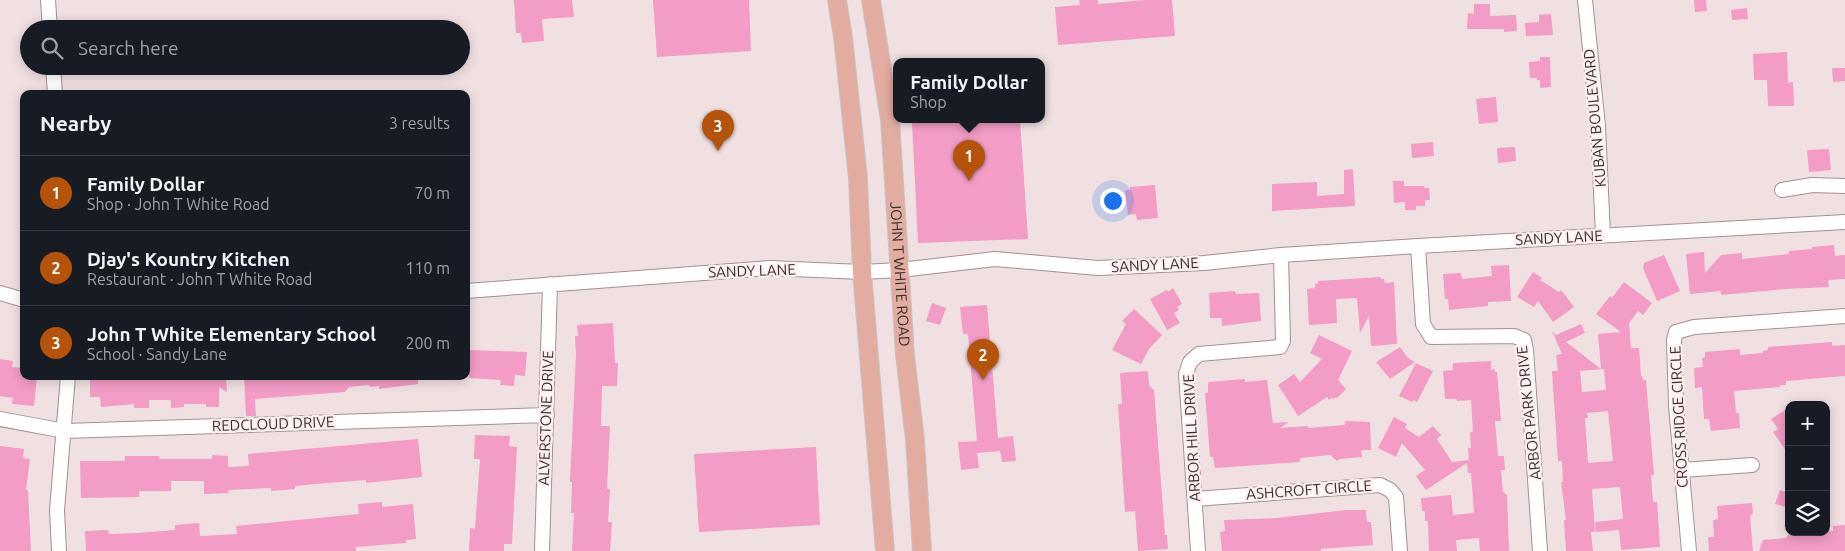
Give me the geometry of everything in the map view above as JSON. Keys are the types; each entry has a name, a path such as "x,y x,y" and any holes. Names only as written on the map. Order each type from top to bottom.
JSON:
{"main road":[{"path":"837,0 843,37 858,178 862,272 885,551"},
{"name":"JOHN T WHITE ROAD","path":"870,0 890,120 905,355 915,440 922,551"}],"street":[{"path":"48,0 49,20"},
{"name":"KUBAN BOULEVARD","path":"1585,0 1598,126 1603,235"},
{"path":"54,75 55,90"},
{"path":"1782,190 1812,185 1845,186"},
{"name":"SANDY LANE","path":"470,291 770,268 862,272 900,270 995,259 1098,268 1204,263 1281,255 1418,246 1845,222"},
{"name":"ARBOR PARK DRIVE","path":"1418,246 1423,324 1431,337 1514,336 1524,340 1540,551"},
{"name":"ARBOR HILL DRIVE","path":"1198,551 1186,374 1190,362 1199,354 1280,347 1283,342 1281,255"},
{"name":"ALVERSTONE DRIVE","path":"542,551 550,284"},
{"path":"0,293 20,299"},
{"name":"CROSS RIDGE CIRCLE","path":"1689,551 1676,406 1674,340 1676,332 1694,327 1845,316"},
{"path":"59,551 57,510 68,380"},
{"name":"REDCLOUD DRIVE","path":"0,419 65,431 547,415"},
{"path":"1682,470 1752,465"},
{"name":"ASHCROFT CIRCLE","path":"1195,499 1380,485 1390,490 1396,497 1400,551"}],"building":[{"path":"514,0 572,0 574,17 542,19 544,41 522,43 521,33 516,33"},
{"path":"653,0 749,0 751,51 657,57"},
{"path":"1079,0 1098,0 1098,4 1172,0 1175,36 1058,45 1055,7 1080,5"},
{"path":"1694,0 1706,0 1707,11 1695,12"},
{"path":"1474,4 1490,4 1490,16 1516,15 1517,31 1504,32 1504,29 1467,29 1468,13 1474,14"},
{"path":"1747,8 1748,19 1732,20 1731,10"},
{"path":"1551,14 1553,35 1526,36 1525,23 1539,22 1539,15"},
{"path":"1787,52 1788,83 1793,82 1794,106 1768,106 1767,80 1754,80 1753,54"},
{"path":"1540,57 1550,57 1551,87 1540,88 1540,80 1530,78 1529,62 1540,61"},
{"path":"1832,68 1845,68 1845,81 1833,82"},
{"path":"1496,97 1498,122 1479,124 1476,99"},
{"path":"912,123 1020,123 1028,239 918,243"},
{"path":"1433,142 1434,156 1412,158 1411,144"},
{"path":"1515,147 1516,161 1498,163 1497,148"},
{"path":"1829,149 1831,170 1809,172 1807,150"},
{"path":"1353,169 1355,206 1272,211 1272,184 1317,182 1317,196 1344,194 1344,170"},
{"path":"1393,181 1404,181 1404,186 1424,186 1424,188 1429,188 1430,200 1425,200 1425,206 1416,206 1416,210 1405,210 1405,202 1394,203"},
{"path":"1155,185 1158,218 1137,220 1136,214 1128,215 1125,190 1130,190 1130,187"},
{"path":"1834,245 1835,256 1845,255 1845,279 1828,280 1829,287 1721,295 1721,291 1690,294 1686,254 1704,252 1705,273 1721,255 1742,253 1742,259 1789,254 1789,251"},
{"path":"1664,255 1680,291 1657,301 1643,268 1644,263"},
{"path":"1509,265 1511,301 1488,302 1488,306 1449,310 1448,299 1445,299 1443,274 1461,273 1462,279 1492,276 1491,266"},
{"path":"1533,272 1542,278 1540,280 1559,292 1561,290 1574,307 1553,322 1538,301 1534,307 1517,297"},
{"path":"1381,277 1385,283 1394,282 1397,344 1371,346 1369,316 1360,333 1357,298 1336,299 1337,323 1309,325 1307,289 1315,288 1315,284 1318,284 1318,281"},
{"path":"1624,282 1652,303 1643,315 1638,311 1629,323 1631,348 1639,348 1641,375 1643,380 1646,380 1654,475 1651,475 1653,502 1657,502 1660,547 1621,550 1619,530 1596,532 1595,522 1623,519 1620,487 1592,489 1595,532 1591,532 1593,551 1566,551 1564,520 1566,520 1561,482 1563,482 1562,461 1558,461 1552,371 1558,371 1556,355 1562,354 1552,331 1556,335 1581,324 1585,333 1566,342 1601,369 1598,334 1621,332 1596,314 1610,296 1612,298","holes":["1604,369 1606,390 1582,392 1580,371","1608,411 1613,461 1588,463 1585,418 1588,418 1587,413"]},
{"path":"1173,288 1182,304 1177,307 1179,310 1174,313 1180,323 1167,330 1150,299"},
{"path":"1235,291 1236,294 1259,293 1261,321 1222,326 1222,318 1210,318 1209,293"},
{"path":"932,303 946,308 940,325 926,321"},
{"path":"987,305 998,438 1013,436 1016,461 1002,462 1000,451 977,453 979,468 961,470 958,442 977,441 968,334 963,334 960,307"},
{"path":"1134,309 1162,335 1149,349 1141,364 1112,350 1126,324 1122,321"},
{"path":"613,323 615,363 618,363 617,386 602,386 601,426 610,426 607,489 610,489 608,522 612,522 610,551 572,551 574,513 571,513 572,482 570,482 576,354 575,336 578,336 577,325"},
{"path":"1319,335 1352,351 1338,380 1346,389 1337,398 1329,400 1327,397 1298,416 1278,385 1294,374 1300,382 1322,359 1310,353"},
{"path":"1832,342 1832,346 1845,345 1845,376 1786,381 1786,385 1780,385 1780,387 1734,391 1736,413 1739,413 1740,428 1711,431 1709,419 1704,419 1702,387 1695,388 1694,368 1703,367 1702,358 1705,357 1705,352 1740,349 1740,355 1763,353 1763,351 1768,350 1768,347"},
{"path":"1400,347 1408,358 1415,362 1390,379 1376,362"},
{"path":"470,350 527,352 525,376 515,375 514,386 500,385 501,380 470,378"},
{"path":"0,359 13,361 12,367 20,368 20,380 37,380 34,406 12,404 13,398 0,396"},
{"path":"1491,361 1491,370 1495,369 1495,372 1497,372 1501,421 1495,421 1498,456 1504,456 1505,470 1501,470 1503,492 1507,495 1509,551 1480,551 1479,538 1456,540 1457,551 1429,551 1428,521 1425,521 1425,511 1422,511 1421,498 1451,495 1453,515 1474,513 1471,473 1468,473 1467,463 1426,490 1416,476 1425,470 1402,443 1396,457 1378,448 1394,417 1407,424 1405,428 1419,437 1433,426 1441,435 1437,439 1452,462 1469,460 1468,448 1471,448 1470,433 1473,431 1471,400 1457,401 1457,399 1445,399 1443,371 1453,370 1453,363"},
{"path":"1416,363 1433,371 1417,402 1413,400 1412,402 1399,396"},
{"path":"1148,371 1149,386 1154,390 1165,535 1167,535 1168,549 1138,551 1135,511 1125,512 1118,404 1122,404 1120,373"},
{"path":"1245,379 1245,382 1267,380 1273,423 1289,422 1280,428 1345,425 1345,421 1370,422 1371,450 1361,450 1362,457 1340,459 1337,461 1330,455 1300,458 1300,462 1215,468 1213,457 1210,457 1205,393 1208,393 1208,384 1209,382"},
{"path":"90,380 226,380 227,392 219,387 219,407 206,407 206,404 184,404 184,407 171,408 171,400 149,400 149,408 134,408 134,404 101,407 100,397 90,397"},
{"path":"244,380 418,380 418,384 379,389 379,386 370,387 369,385 349,387 345,392 255,399 256,416 246,416"},
{"path":"1785,410 1785,449 1773,432 1778,429 1771,419"},
{"path":"475,435 510,436 509,446 517,447 512,544 504,544 504,551 469,551 470,528 475,529 480,459 474,459"},
{"path":"418,439 422,477 366,483 366,480 327,483 295,486 295,489 271,491 271,488 228,490 229,493 204,494 204,481 171,481 171,491 139,491 139,497 81,498 80,461 125,461 125,456 159,456 159,459 212,459 212,455 228,456 228,467 249,466 248,454"},
{"path":"0,446 24,449 23,458 30,459 26,490 28,490 31,551 0,551"},
{"path":"816,447 820,525 699,532 694,454"},
{"path":"1780,490 1785,492 1785,507 1775,504"},
{"path":"382,502 382,507 413,504 416,539 406,540 406,543 356,547 356,551 86,551 85,531 108,530 109,534 138,533 175,530 175,525 199,523 200,536 237,534 236,526 359,514 358,504"},
{"path":"1752,503 1753,513 1750,516 1753,551 1709,551 1708,537 1714,537 1713,520 1718,519 1717,506"},
{"path":"1346,510 1366,510 1367,522 1371,522 1373,545 1321,549 1321,551 1222,551 1220,532 1225,531 1224,520 1277,518"},
{"path":"1845,525 1845,551 1759,551 1763,540 1786,538 1788,536 1830,536 1833,526"}],"place":[{"name":"John T White Elementary School","path":"718,151"},
{"name":"Family Dollar","path":"969,181"},
{"name":"Djay's Kountry Kitchen","path":"983,380"}]}
